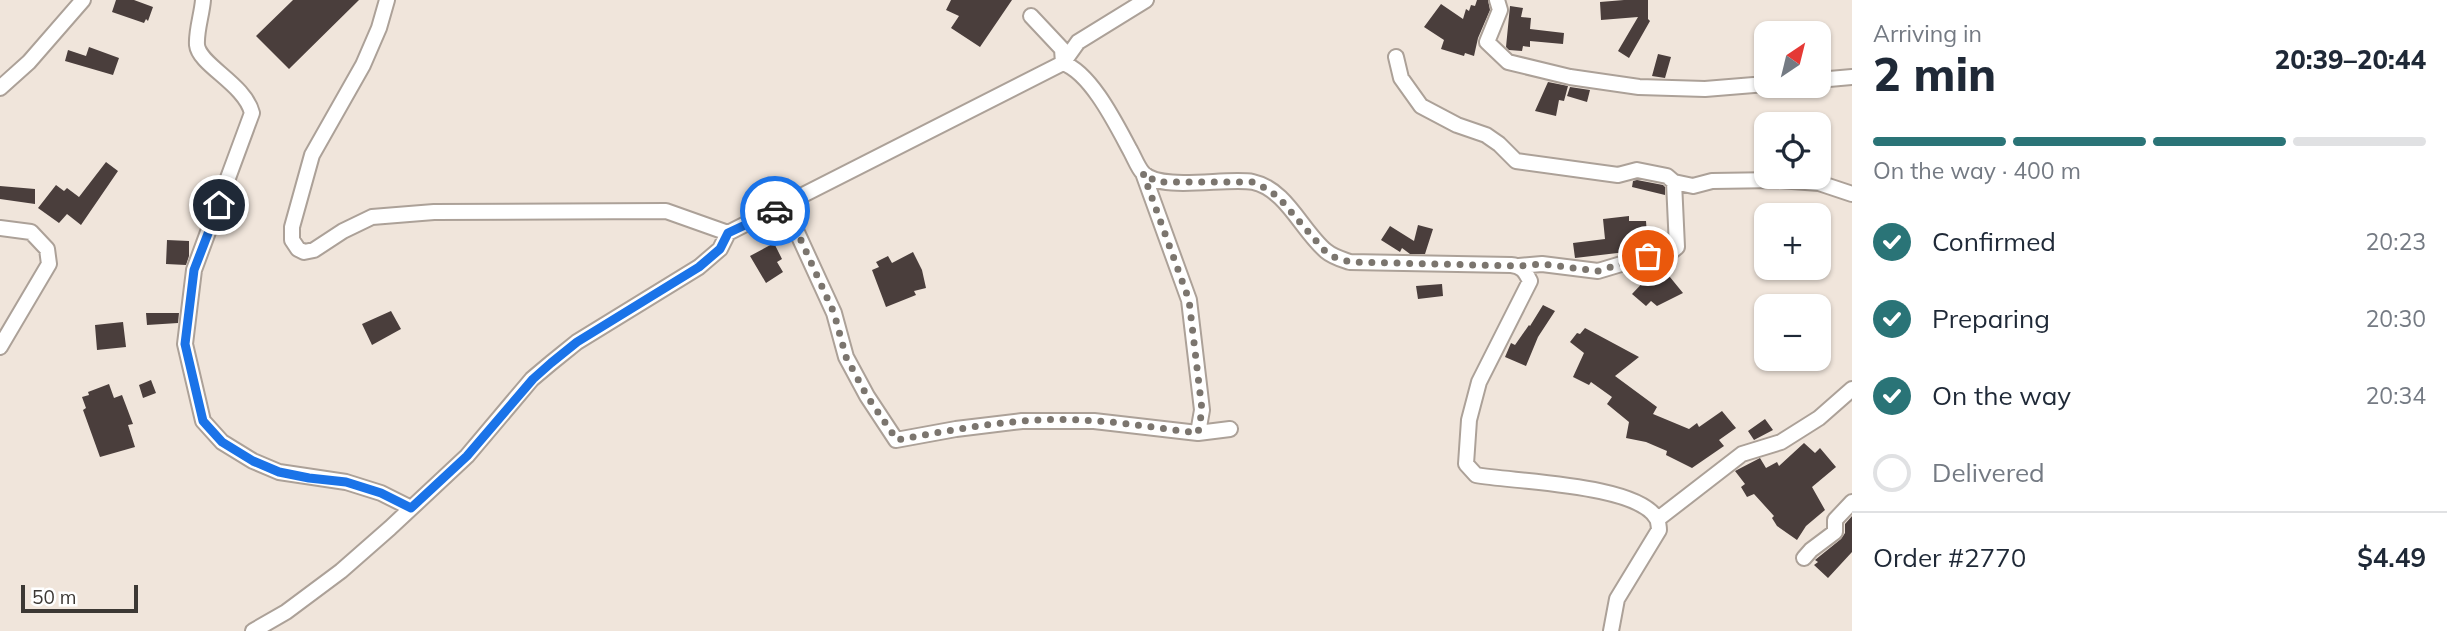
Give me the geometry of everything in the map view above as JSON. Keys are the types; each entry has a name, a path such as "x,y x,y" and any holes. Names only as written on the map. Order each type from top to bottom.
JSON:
{"street":[{"path":"0,88 29,62 83,0"},
{"path":"203,0 197,45 202,56 236,85 249,101 252,113 194,270 185,344 203,421 222,442 253,461 279,472 346,482 381,493 411,508"},
{"path":"387,0 379,28 362,65 312,155 292,227 292,240 298,249 304,252 314,250 343,231 372,217 434,212 666,211 728,233"},
{"path":"253,631 286,612 341,571 467,456 542,371 577,342 699,267 720,249 728,233 1063,63 1078,42 1146,0"},
{"path":"1497,0 1500,10 1487,42 1507,62 1570,77 1639,87 1705,89 1754,85"},
{"path":"1031,16 1062,49 1063,63"},
{"path":"1396,57 1401,78 1421,106 1457,125 1486,135 1516,161 1618,175 1637,170 1667,176 1674,182 1693,186 1712,181 1777,180 1819,183 1852,194"},
{"path":"1063,63 1075,67 1086,80 1143,173 1189,300 1202,410 1198,433"},
{"path":"1831,79 1852,77"},
{"path":"1143,173 1157,182 1253,182 1280,199 1324,250 1334,257 1350,262 1519,266 1542,264 1598,271 1648,256 1666,256 1677,247 1674,182"},
{"path":"785,205 834,313 846,357 867,396 897,440 1022,421 1094,421 1198,433 1230,429"},
{"path":"0,228 32,232 47,249 49,264 0,347"},
{"path":"1519,266 1530,281 1479,382 1469,420 1466,464 1476,475 1619,495 1644,506 1658,519 1659,530 1617,599 1611,631"},
{"path":"1658,519 1742,454 1781,442 1819,418 1852,389"},
{"path":"1804,558 1835,532 1835,520 1852,502"}],"building":[{"path":"116,0 134,0 153,7 148,21 146,19 144,23 112,12"},
{"path":"293,0 359,0 289,69 256,36"},
{"path":"951,0 1012,0 980,47 951,28 959,16 946,10"},
{"path":"1477,0 1488,0 1490,10 1478,38 1474,56 1441,49 1444,40 1424,27 1441,4 1463,19 1466,9 1469,11"},
{"path":"1648,0 1650,21 1629,58 1618,51 1638,17 1601,20 1600,2"},
{"path":"1510,6 1523,8 1521,17 1531,18 1530,29 1564,33 1563,44 1530,41 1530,47 1523,46 1522,51 1509,50 1506,47"},
{"path":"89,47 119,58 113,75 65,61 68,50 86,56"},
{"path":"1658,54 1671,57 1665,78 1652,76"},
{"path":"1548,82 1568,86 1564,101 1559,100 1556,116 1535,111"},
{"path":"1570,87 1590,90 1587,102 1567,96"},
{"path":"106,162 118,171 81,225 67,214 59,223 38,208 56,185 64,191 67,188 79,197"},
{"path":"1633,181 1663,185 1665,195 1632,187"},
{"path":"0,186 35,189 35,204 0,199"},
{"path":"1629,216 1629,221 1646,221 1647,235 1667,235 1667,243 1663,246 1575,258 1573,243 1605,239 1603,219"},
{"path":"1418,225 1433,229 1425,254 1410,254 1402,248 1400,252 1381,240 1390,226 1414,241"},
{"path":"167,240 189,241 186,265 166,264"},
{"path":"774,243 782,259 777,262 783,272 766,283 750,256"},
{"path":"913,252 922,270 926,288 914,291 916,295 886,307 872,270 879,267 876,262 888,256 892,263"},
{"path":"1665,271 1683,293 1657,306 1651,301 1646,306 1632,294 1650,275 1656,280"},
{"path":"1442,284 1443,296 1418,299 1416,286"},
{"path":"1543,305 1555,311 1538,337 1526,366 1505,357 1511,343 1515,345"},
{"path":"391,311 401,329 372,345 362,324"},
{"path":"146,313 179,313 178,323 147,325"},
{"path":"123,322 126,347 97,350 95,325"},
{"path":"1585,328 1639,357 1615,376 1657,407 1653,414 1689,429 1697,423 1699,427 1722,411 1736,428 1719,440 1724,446 1692,468 1666,455 1667,451 1646,442 1626,438 1629,422 1607,404 1612,397 1591,382 1589,385 1573,377 1584,353 1570,342"},
{"path":"151,380 156,393 143,398 139,385"},
{"path":"109,384 114,398 122,395 133,424 128,425 135,447 100,457 83,410 86,408 82,397"},
{"path":"1765,419 1773,430 1754,440 1748,431"},
{"path":"1804,443 1815,453 1820,448 1836,467 1812,487 1825,510 1806,526 1797,540 1777,526 1772,518 1774,516 1754,494 1747,497 1741,487 1745,484 1735,471 1760,458 1766,468 1777,462 1779,466"},
{"path":"1852,516 1852,552 1828,578 1814,565 1818,562 1815,560 1841,539 1845,533 1845,524"}],"way so far":[{"path":"775,211 785,205 834,313 846,357 867,396 897,440 1022,421 1094,421 1198,433 1202,410 1189,300 1143,173 1157,182 1253,182 1280,199 1324,250 1334,257 1350,262 1519,266 1542,264 1598,271 1648,256"}],"route":[{"path":"219,205 194,270 185,344 203,421 222,442 253,461 279,472 346,482 381,493 411,508 467,456 533,379 551,363 577,342 699,267 720,249 728,233 775,211"}]}
